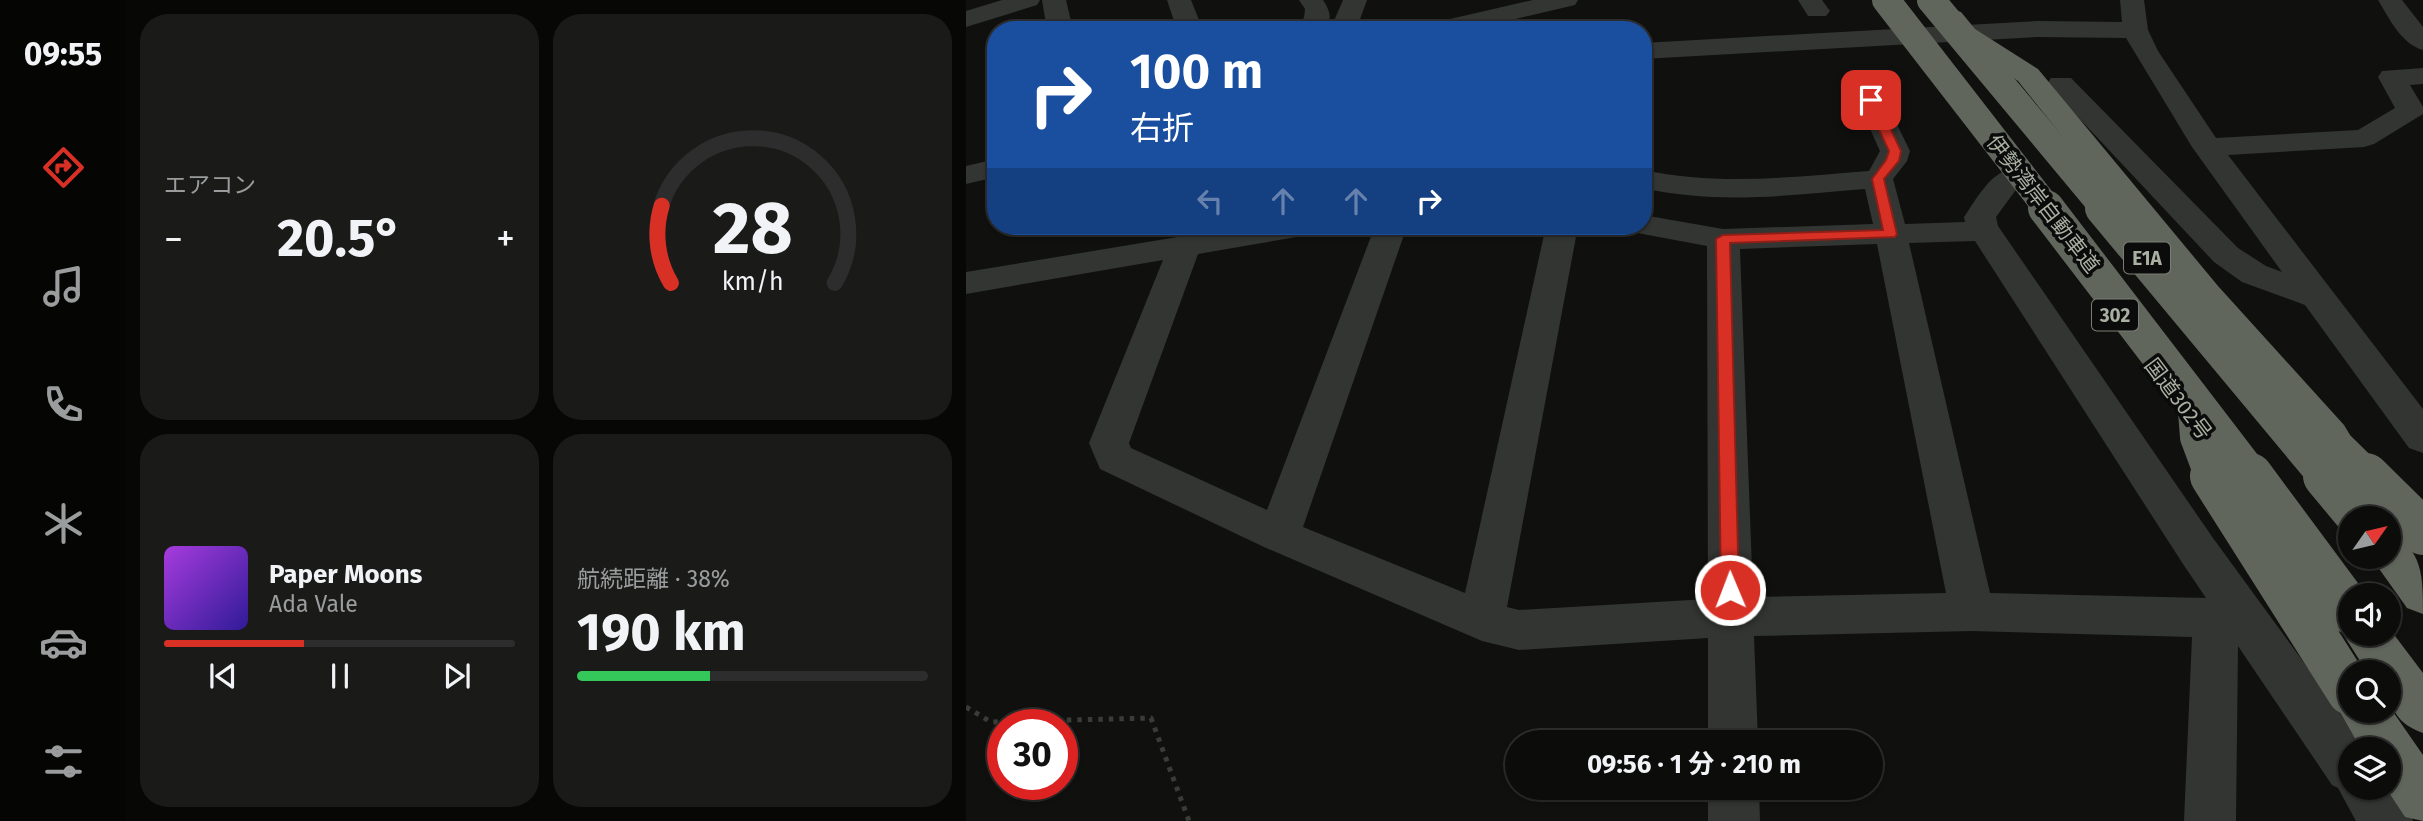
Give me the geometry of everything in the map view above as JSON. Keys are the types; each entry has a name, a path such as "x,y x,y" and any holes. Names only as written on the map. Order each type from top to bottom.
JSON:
{"highway":[{"name":"国道302号","path":"1883,0 2338,613"},
{"name":"伊勢湾岸自動車道","path":"1883,0 2195,400 2338,595"},
{"name":"伊勢湾岸自動車道","path":"1931,0 2351,506"},
{"path":"1937,0 1966,34 2028,75 2206,294 2423,540"},
{"path":"2171,286 2423,532"},
{"path":"2195,400 2198,437 2216,484 2338,673"},
{"path":"2401,567 2423,595"},
{"path":"2375,646 2423,711"},
{"path":"2401,698 2423,728"},
{"path":"2372,723 2423,799"}],"street":[{"path":"966,19 1028,0"},
{"path":"1054,0 1058,21"},
{"path":"1179,0 1187,21"},
{"path":"1311,0 1317,9 1317,21"},
{"path":"1347,21 1355,0"},
{"path":"1438,21 1566,0"},
{"path":"2390,0 2414,24 2423,42"},
{"path":"1652,51 2037,29 2134,15 2145,51 2207,147 2322,298 2423,438"},
{"path":"2207,147 2364,138 2411,111 2392,77 2423,76"},
{"path":"2061,84 2226,256 2254,274 2322,298"},
{"path":"1652,180 1685,186 1746,188 1878,179 1892,161 1895,151 1871,100"},
{"path":"966,175 987,170"},
{"path":"2011,176 1980,217 1985,231 2231,618 2338,753"},
{"path":"1878,179 1972,612"},
{"path":"1652,227 1723,239 1985,231"},
{"path":"966,283 1244,235"},
{"path":"1279,536 1388,235"},
{"path":"1482,621 1560,235"},
{"path":"1723,239 1733,730"},
{"path":"1185,244 1109,443 1114,458 1279,536 1482,621 1519,630 1731,617 1972,612 2231,618"},
{"path":"2210,821 2231,618"},
{"path":"1734,800 1734,821"},
{"path":"2372,800 2387,821"}],"path":[{"path":"966,708 991,722 1151,719 1189,821"}],"route":[{"path":"1730,590 1723,239 1891,234 1878,179 1892,161 1895,151 1871,100"}]}
